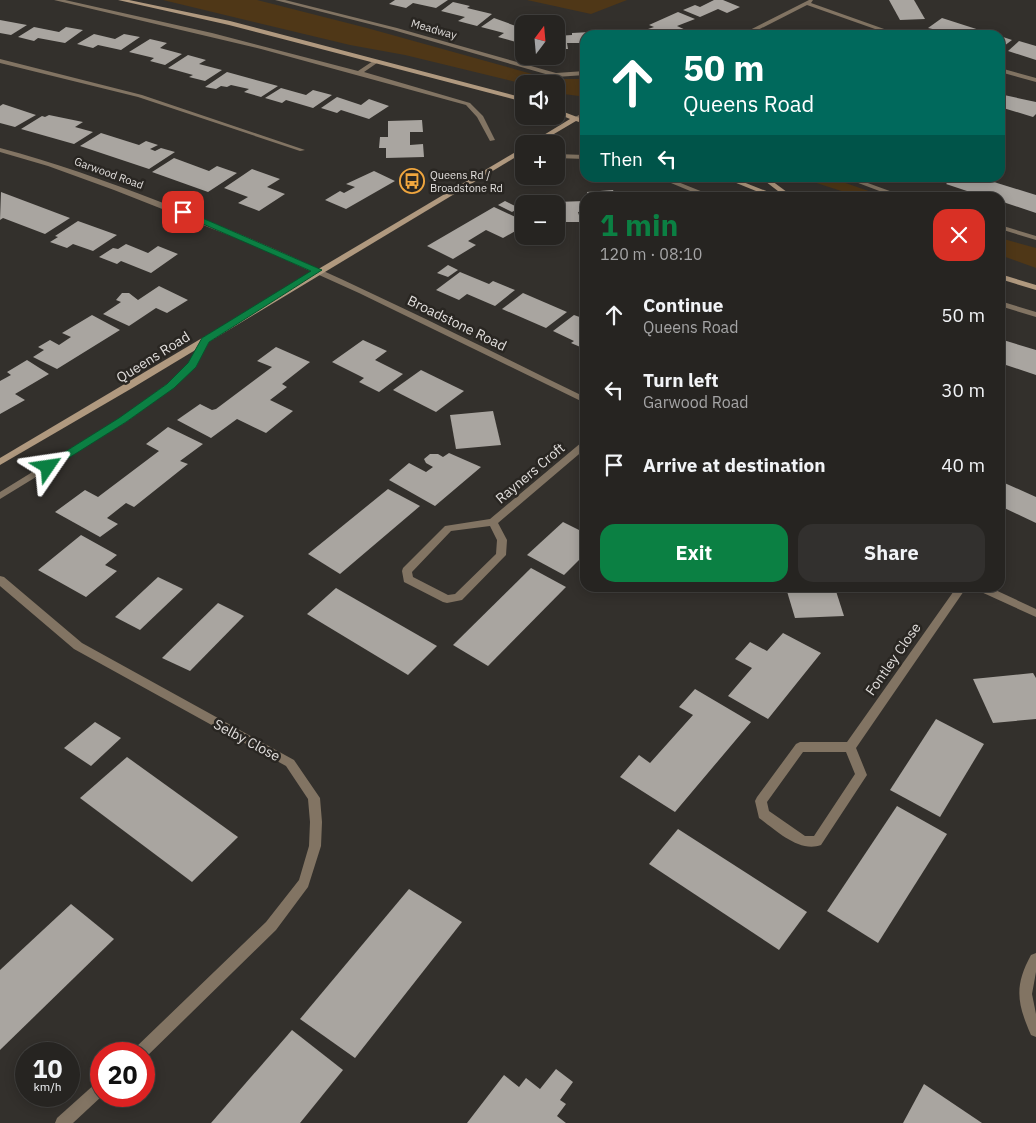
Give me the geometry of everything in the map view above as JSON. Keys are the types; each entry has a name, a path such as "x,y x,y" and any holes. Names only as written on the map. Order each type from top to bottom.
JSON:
{"street":[{"path":"57,0 163,22 360,72 468,104 480,116 492,140"},
{"path":"121,0 230,24 515,98"},
{"name":"Meadway","path":"278,0 395,29 556,75 580,73"},
{"path":"753,30 812,0"},
{"path":"805,3 883,30"},
{"path":"0,62 140,96 302,150"},
{"path":"360,72 375,62"},
{"path":"1005,71 1036,80"},
{"path":"565,114 580,119"},
{"path":"547,135 580,116"},
{"name":"Garwood Road","path":"0,150 42,161 200,219 318,270"},
{"name":"Queens Road","path":"0,462 125,390 318,270 515,154"},
{"path":"565,156 580,157"},
{"path":"673,182 699,192"},
{"path":"739,182 765,192"},
{"path":"770,182 784,192"},
{"path":"860,182 889,192"},
{"path":"1005,229 1036,238"},
{"name":"Broadstone Road","path":"318,270 580,398"},
{"path":"1005,278 1036,288"},
{"path":"1005,305 1036,315"},
{"path":"0,496 122,420 170,386 192,364 206,340"},
{"name":"Rayners Croft","path":"493,522 502,540 501,555 458,597 446,599 408,579 407,571 448,528 493,522 580,448"},
{"name":"Selby Close","path":"0,580 78,646 290,763 314,798 315,846 304,883 271,926 151,1042"},
{"name":"Fontley Close","path":"850,747 958,592"},
{"path":"991,592 1036,613"},
{"path":"800,747 850,747 861,775 818,841 802,841 763,814 760,801 800,747"},
{"path":"1036,959 1028,972 1024,994 1028,1015 1036,1030"},
{"path":"62,1123 90,1098"}],"shaded area":[{"path":"163,0 257,0 367,28 536,75 515,75 515,82 405,55 350,45"},
{"path":"527,0 627,0 591,14"},
{"path":"565,79 580,79 579,96 565,94"},
{"path":"813,182 843,182 872,192 844,192"},
{"path":"1005,239 1036,248 1036,268 1005,257"}],"building":[{"path":"395,0 448,0 436,8 413,3 406,8 389,4"},
{"path":"714,0 723,0 740,7 727,13 718,9 700,17 683,10 695,5 700,7"},
{"path":"889,0 914,0 925,19 900,20"},
{"path":"453,2 470,6 467,8 492,14 477,26 458,21 465,17 441,11"},
{"path":"678,12 695,19 677,26 686,30 650,30 648,29 654,27 649,25"},
{"path":"494,18 515,26 515,42 498,37 504,33 481,27"},
{"path":"942,18 979,30 937,30 928,28"},
{"path":"0,20 27,25 11,35 0,33"},
{"path":"34,27 59,32 66,27 83,30 65,43 38,38 34,41 18,37"},
{"path":"572,33 580,33 580,43 567,43 568,49 565,49 565,35 572,35"},
{"path":"94,34 115,39 124,34 140,37 121,50 98,45 93,48 77,44"},
{"path":"1005,38 1012,40 1005,45"},
{"path":"150,39 167,43 160,48 182,54 165,65 150,61 154,58 129,52"},
{"path":"1019,41 1036,46 1036,60 1008,51"},
{"path":"188,55 206,60 199,64 222,70 205,81 189,77 193,75 168,68"},
{"path":"227,72 278,86 261,97 244,92 249,89 231,85 227,87 221,86 216,89 205,87"},
{"path":"281,88 306,95 313,90 332,95 313,108 286,100 282,103 265,98"},
{"path":"1005,95 1036,102 1036,114 1033,117 1005,109"},
{"path":"337,97 361,105 369,99 389,106 369,119 341,110 337,113 321,108"},
{"path":"3,104 36,115 15,127 0,123 0,106"},
{"path":"49,115 83,122 75,127 93,132 74,144 21,129 42,116"},
{"path":"422,120 423,132 410,132 410,145 423,144 424,157 386,158 386,148 379,148 380,137 388,137 388,121"},
{"path":"101,133 139,145 146,141 158,145 150,149 155,151 161,148 175,152 149,169 80,146"},
{"path":"174,158 209,171 217,166 237,173 208,192 152,172"},
{"path":"252,169 280,179 267,187 285,194 259,211 238,203 248,197 224,188"},
{"path":"374,171 395,181 346,209 325,200 340,191 344,193 355,187 346,184"},
{"path":"948,182 994,182 1036,195 1036,213 1005,203 1005,192 970,192 946,184"},
{"path":"613,190 614,192 587,192"},
{"path":"1,192 70,218 45,234 3,218 0,220"},
{"path":"505,201 515,206 515,210 512,212 498,205"},
{"path":"580,201 580,212 578,212 580,222 565,222 565,202"},
{"path":"494,207 515,217 515,231 503,238 486,230 468,241 476,245 453,259 427,246"},
{"path":"78,221 117,235 93,251 73,244 67,248 50,242 58,237 55,236"},
{"path":"126,244 148,253 158,246 178,254 151,273 121,261 117,264 99,257 113,248 118,249"},
{"path":"448,265 458,270 448,277 437,273"},
{"path":"460,272 489,284 493,281 515,290 495,306 467,294 459,300 436,290"},
{"path":"159,286 188,300 167,313 156,308 129,326 103,314 121,302 116,300 122,293 129,293 138,300"},
{"path":"523,293 567,312 546,328 502,309"},
{"path":"92,315 120,330 57,369 33,357 44,350 38,347 50,340 59,345 71,337 62,333"},
{"path":"574,315 580,317 580,347 571,343 574,341 553,331"},
{"path":"363,340 387,351 375,360 403,374 379,392 359,382 364,378 332,362"},
{"path":"1005,341 1036,350 1036,375 1005,365"},
{"path":"276,347 310,362 282,384 287,387 270,400 293,411 266,433 237,419 211,438 177,420 200,404 212,410 216,409 272,367 257,361"},
{"path":"27,360 49,374 15,394 25,400 0,414 0,381 11,375 7,372"},
{"path":"421,370 464,391 436,412 393,390"},
{"path":"493,411 501,445 456,449 450,415"},
{"path":"168,427 203,444 180,461 188,464 134,507 126,503 107,518 118,524 100,537 55,512 85,490 98,497 159,451 146,444"},
{"path":"449,453 481,467 435,506 389,480 409,463 426,472 433,467 426,463 424,459 430,454 438,454 443,457"},
{"path":"1005,483 1036,497 1036,523 1005,508"},
{"path":"388,489 420,506 340,574 308,554"},
{"path":"563,522 580,530 580,559 564,575 527,555"},
{"path":"81,535 117,555 105,565 117,571 86,597 38,570"},
{"path":"531,568 566,587 488,666 453,645"},
{"path":"158,577 183,589 140,630 115,617"},
{"path":"336,588 437,646 408,675 307,614"},
{"path":"787,592 836,592 844,616 795,618"},
{"path":"218,603 244,616 190,671 162,658"},
{"path":"783,633 821,653 768,719 728,696 752,668 735,659 750,642 767,651"},
{"path":"1033,673 1036,678 1036,719 993,723 973,679"},
{"path":"695,689 751,722 675,812 620,777 639,755 650,763 693,715 679,707"},
{"path":"936,719 984,744 940,817 890,790"},
{"path":"95,722 121,738 91,766 64,748"},
{"path":"127,757 238,837 192,882 80,798"},
{"path":"897,806 947,834 878,943 827,911"},
{"path":"678,829 807,912 779,950 649,864"},
{"path":"409,889 462,922 355,1058 300,1019"},
{"path":"71,904 114,939 0,1050 0,970"},
{"path":"292,1030 343,1070 300,1123 211,1123"},
{"path":"556,1069 573,1082 560,1100 566,1104 557,1116 566,1123 467,1123 504,1075 519,1087 526,1078 540,1089"},
{"path":"924,1084 982,1123 903,1123"}],"place":[{"name":"Queens Rd / Broadstone Rd","path":"412,181"}],"route":[{"path":"48,467 122,420 170,386 192,364 206,340 318,270 183,212"}]}
